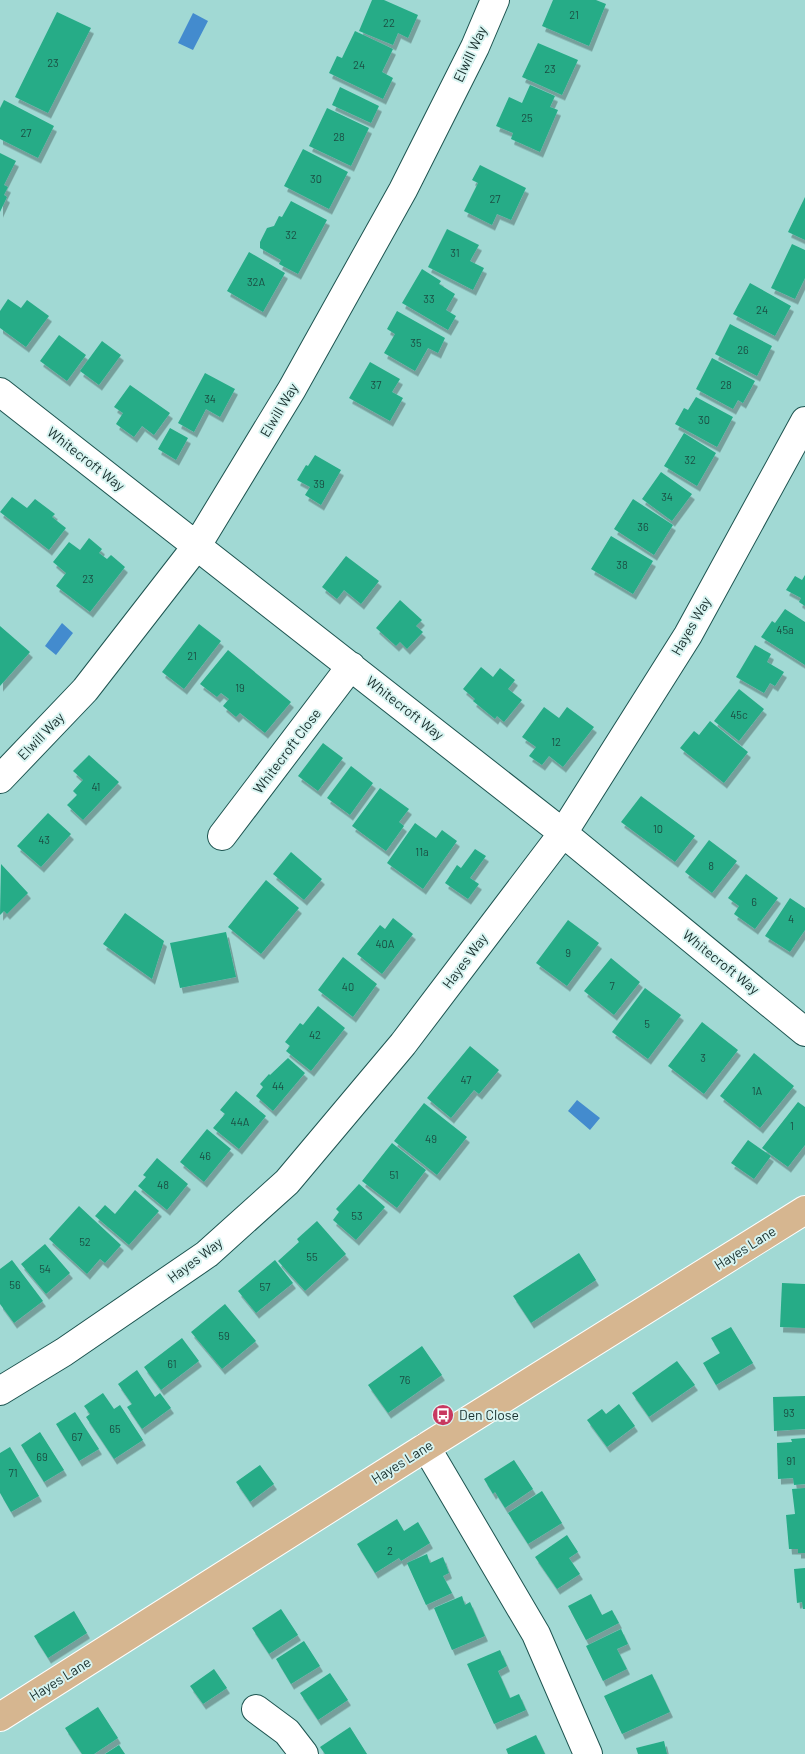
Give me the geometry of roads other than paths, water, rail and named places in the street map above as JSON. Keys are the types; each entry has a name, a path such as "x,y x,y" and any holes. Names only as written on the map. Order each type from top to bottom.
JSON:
{"main road":[{"name":"Hayes Lane","path":"0,1717 805,1210"}],"street":[{"name":"Elwill Way","path":"0,779 85,690 196,547 292,389 403,190 474,47 495,0"},
{"name":"Whitecroft Way","path":"0,392 564,833 805,1032"},
{"name":"Hayes Way","path":"0,1391 64,1352 207,1254 287,1182 402,1044 564,833 688,634 805,421"},
{"name":"Whitecroft Close","path":"222,836 351,666"},
{"path":"426,1447 536,1634 588,1754"},
{"path":"256,1709 287,1732 304,1754"}],"water":[{"path":"193,13 208,21 193,50 178,43"},
{"path":"62,623 73,633 56,655 45,646"},
{"path":"577,1100 600,1118 590,1130 568,1111"}],"place":[{"name":"Den Close","path":"443,1415"}]}
